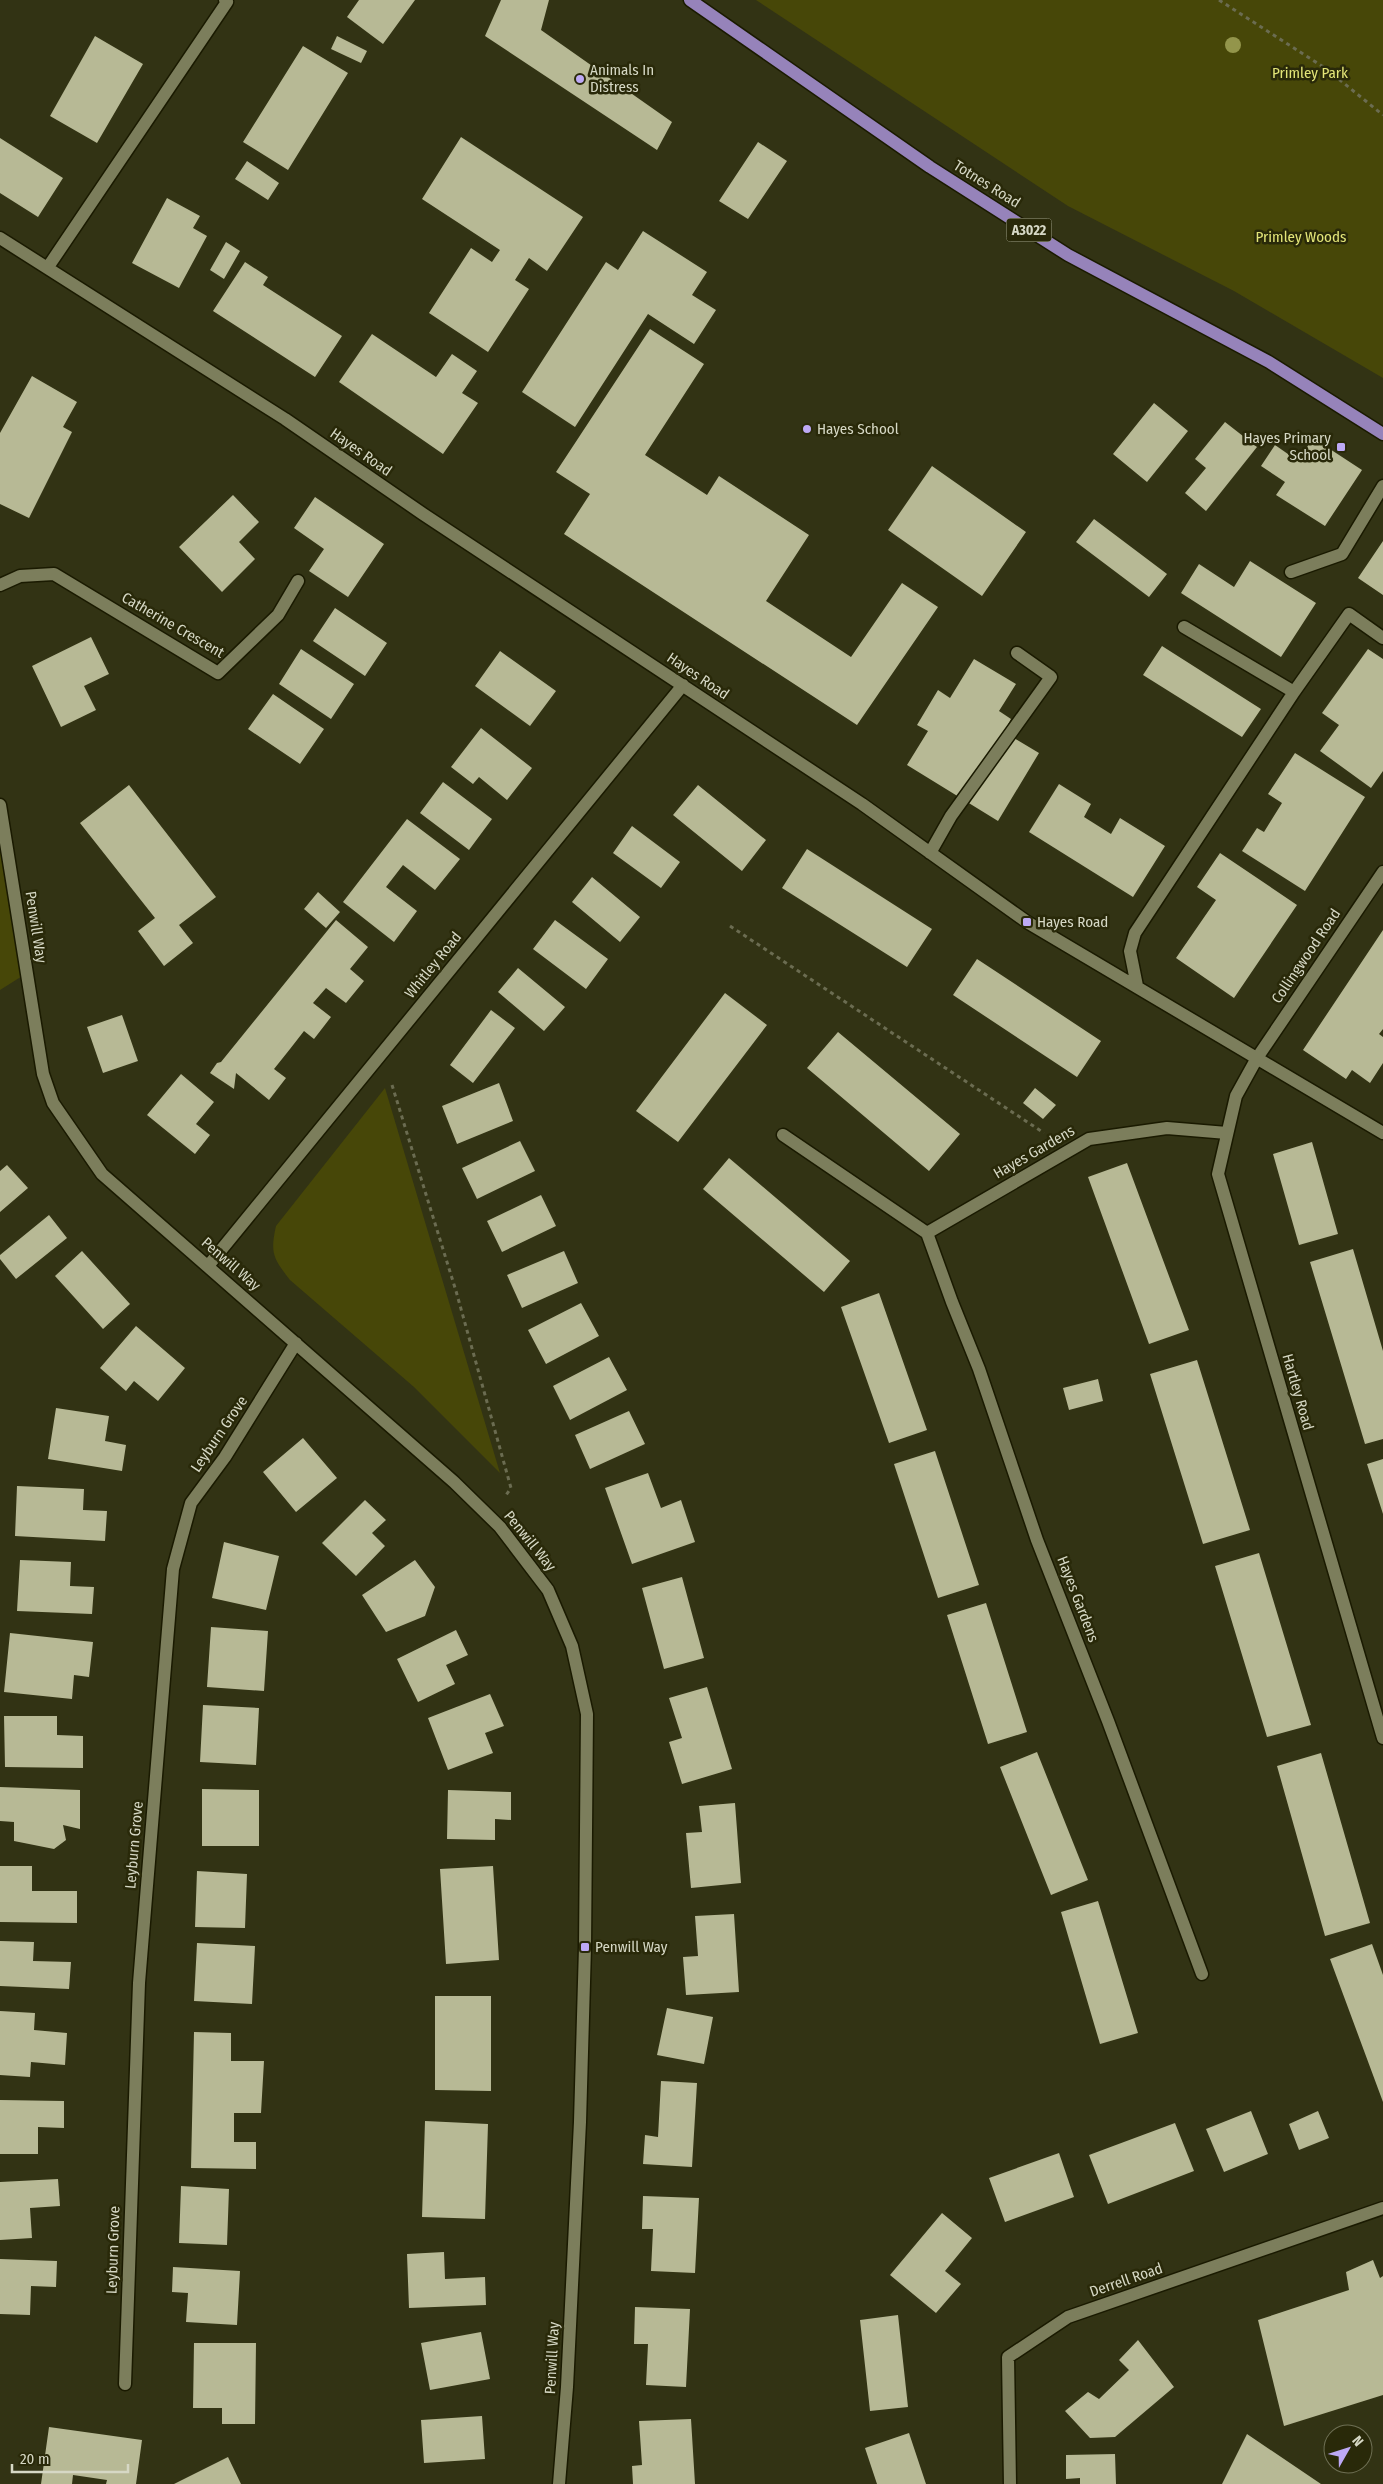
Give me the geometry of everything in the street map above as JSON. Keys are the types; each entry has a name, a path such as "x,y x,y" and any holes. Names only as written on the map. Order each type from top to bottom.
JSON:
{"main road":[{"name":"Totnes Road","path":"690,0 930,167 1068,255 1269,362 1383,434"}],"street":[{"path":"48,267 228,2 225,0"},
{"name":"Hayes Road","path":"0,238 285,418 423,514 862,804 1027,922 1383,1133"},
{"path":"1291,572 1342,554 1383,486"},
{"name":"Catherine Crescent","path":"0,585 20,576 54,574 218,672 278,615 298,581"},
{"path":"1137,986 1130,951 1135,933 1294,692 1348,614 1383,638"},
{"path":"1184,627 1294,692"},
{"path":"930,853 950,816 1051,676 1017,653"},
{"name":"Whitley Road","path":"208,1266 682,685"},
{"name":"Penwill Way","path":"0,805 43,1074 53,1103 102,1174 454,1482 500,1527 548,1590 572,1646 587,1714 585,1947 580,2122 567,2387 559,2484"},
{"name":"Collingwood Road","path":"1257,1058 1383,872"},
{"name":"Hartley Road","path":"1257,1058 1236,1096 1218,1174 1383,1738"},
{"name":"Hayes Gardens","path":"1202,1974 1038,1540 979,1369 952,1302 928,1234 1088,1139 1167,1128 1227,1133"},
{"path":"783,1135 928,1234"},
{"name":"Leyburn Grove","path":"125,2384 139,1983 173,1569 191,1503 225,1457 296,1343"},
{"name":"Derrell Road","path":"1010,2484 1008,2357 1068,2317 1383,2208"}],"path":[{"path":"1219,0 1325,68 1383,115"},
{"path":"730,926 1069,1150"},
{"path":"373,1064 390,1080 456,1291 510,1488 489,1517"}],"green space":[{"name":"Primley Woods","path":"756,0 1383,0 1383,378 1234,291 1068,206"},
{"path":"0,805 27,973 0,990"},
{"path":"385,1088 500,1473 414,1387 290,1280 274,1255 273,1243 276,1226"}],"building":[{"path":"359,0 415,0 383,44 347,17"},
{"name":"Animals In Distress","path":"501,0 549,0 541,30 672,122 657,150 485,36"},
{"path":"95,36 143,64 97,143 50,116"},
{"path":"337,36 367,51 361,63 331,49"},
{"path":"303,46 348,73 288,170 243,142"},
{"path":"461,137 583,217 547,271 529,258 515,280 529,289 488,352 429,313 471,248 492,262 500,250 422,199"},
{"path":"0,138 63,178 38,217 0,193"},
{"path":"758,142 787,161 748,219 719,201"},
{"path":"247,161 279,183 268,200 235,179"},
{"path":"167,198 200,216 193,228 207,236 179,288 132,263"},
{"path":"643,231 707,272 692,295 716,310 694,344 648,314 575,427 522,392 606,262 618,270"},
{"path":"226,242 240,251 224,279 210,270"},
{"path":"245,262 268,277 263,285 342,336 315,377 213,311"},
{"path":"650,329 704,364 645,455 707,495 719,476 809,535 766,601 851,657 902,583 938,607 857,725 564,534 590,494 556,472"},
{"path":"372,334 436,377 452,354 477,371 462,393 478,403 443,454 339,382"},
{"path":"32,376 77,402 63,427 72,432 29,518 0,504 0,433"},
{"path":"1154,403 1188,431 1147,482 1113,454"},
{"path":"1225,422 1257,447 1206,511 1185,493 1206,468 1195,459"},
{"path":"1313,438 1362,470 1325,526 1276,495 1285,482 1261,466 1275,445 1298,461"},
{"path":"932,466 1026,532 982,596 888,530"},
{"path":"233,495 259,522 239,542 255,559 222,592 179,547"},
{"path":"315,497 384,544 348,597 309,571 324,549 294,528"},
{"path":"1094,519 1167,574 1149,597 1076,542"},
{"path":"1383,541 1383,595 1358,578"},
{"path":"1250,561 1316,603 1281,657 1181,593 1199,564 1234,587"},
{"path":"335,608 387,643 365,676 313,641"},
{"path":"91,637 109,674 84,686 96,710 61,727 32,666"},
{"path":"1162,646 1261,709 1242,737 1143,675"},
{"path":"301,649 354,684 331,719 279,684"},
{"path":"1368,649 1383,659 1383,771 1371,788 1320,751 1339,725 1322,713"},
{"path":"500,651 556,691 530,726 475,686"},
{"path":"974,659 1016,684 999,711 1011,719 1004,732 1039,753 998,821 907,765 928,731 917,725 938,690 950,698"},
{"path":"273,694 324,729 300,764 248,729"},
{"path":"481,728 532,768 507,800 479,777 473,784 451,767"},
{"path":"1295,753 1365,797 1305,891 1242,851 1257,828 1264,832 1282,803 1268,794"},
{"path":"443,782 492,819 469,850 420,813"},
{"path":"1059,784 1091,804 1084,817 1111,834 1120,818 1165,846 1133,897 1029,832"},
{"path":"129,785 216,897 179,925 193,943 164,966 138,931 155,918 80,823"},
{"path":"698,785 766,840 742,871 673,815"},
{"path":"407,819 460,859 435,890 403,865 386,887 417,911 394,942 343,902"},
{"path":"632,826 680,862 661,888 613,853"},
{"path":"807,849 932,929 907,967 782,888"},
{"path":"1220,853 1297,905 1234,998 1176,958 1216,900 1197,887"},
{"path":"592,877 640,917 620,942 572,902"},
{"path":"318,892 340,912 326,928 304,909"},
{"path":"336,920 368,947 350,969 364,981 346,1003 326,988 313,1003 331,1017 314,1039 304,1031 274,1069 286,1078 269,1100 236,1073 234,1089 210,1073 217,1063 221,1062"},
{"path":"555,920 608,959 586,989 533,949"},
{"path":"1383,930 1383,1029 1379,1034 1383,1037 1383,1063 1370,1083 1352,1070 1346,1079 1303,1050"},
{"path":"977,959 1101,1041 1077,1077 953,995"},
{"path":"518,968 565,1007 544,1031 498,992"},
{"path":"725,993 767,1025 678,1142 636,1111"},
{"path":"491,1010 515,1028 473,1083 450,1065"},
{"path":"122,1015 138,1061 103,1073 87,1027"},
{"path":"838,1032 960,1134 929,1171 807,1068"},
{"path":"181,1074 214,1102 196,1124 210,1135 195,1154 147,1115"},
{"path":"499,1083 513,1121 457,1144 442,1106"},
{"path":"1035,1088 1056,1105 1043,1119 1023,1103"},
{"path":"520,1141 535,1171 477,1199 462,1168"},
{"path":"1312,1142 1338,1234 1299,1245 1273,1154"},
{"path":"729,1158 850,1261 824,1292 703,1189"},
{"path":"1127,1163 1189,1330 1149,1344 1088,1177"},
{"path":"7,1165 28,1188 0,1212 0,1171"},
{"path":"541,1195 556,1226 502,1252 487,1221"},
{"path":"49,1215 67,1238 16,1279 0,1259 0,1255"},
{"path":"1353,1249 1383,1351 1383,1439 1365,1444 1310,1262"},
{"path":"82,1251 130,1304 103,1329 55,1276"},
{"path":"564,1251 578,1283 522,1308 507,1275"},
{"path":"879,1293 927,1430 889,1443 841,1307"},
{"path":"581,1303 599,1336 546,1364 528,1330"},
{"path":"136,1326 185,1368 158,1401 134,1381 126,1391 100,1368"},
{"path":"609,1357 627,1390 570,1420 553,1386"},
{"path":"1197,1360 1250,1530 1203,1544 1150,1374"},
{"path":"1098,1379 1103,1401 1069,1410 1063,1388"},
{"path":"56,1408 109,1416 105,1441 126,1445 122,1471 48,1459"},
{"path":"629,1411 645,1444 590,1469 575,1435"},
{"path":"303,1438 337,1478 296,1512 263,1472"},
{"path":"935,1451 979,1585 938,1598 894,1464"},
{"path":"1383,1459 1383,1514 1367,1464"},
{"path":"648,1473 661,1508 681,1500 695,1542 632,1564 605,1488"},
{"path":"17,1486 84,1489 83,1510 107,1511 105,1541 15,1536"},
{"path":"365,1500 386,1520 372,1533 385,1546 356,1576 322,1543"},
{"path":"224,1542 279,1556 266,1610 212,1598"},
{"path":"1259,1553 1311,1725 1267,1737 1215,1566"},
{"path":"20,1560 71,1562 70,1586 94,1587 92,1614 17,1611"},
{"path":"415,1560 435,1587 425,1616 386,1632 362,1595"},
{"path":"682,1577 704,1658 664,1669 642,1588"},
{"path":"986,1603 1027,1732 988,1744 947,1615"},
{"path":"211,1627 268,1631 264,1691 207,1687"},
{"path":"456,1630 468,1655 446,1665 455,1684 418,1702 397,1659"},
{"path":"10,1633 93,1642 89,1677 74,1675 72,1699 4,1692"},
{"path":"707,1687 732,1769 682,1784 669,1742 682,1738 669,1698"},
{"path":"490,1694 504,1726 485,1733 493,1753 448,1770 428,1718"},
{"path":"203,1705 259,1708 256,1765 200,1762"},
{"path":"4,1716 57,1716 57,1735 83,1736 83,1768 5,1767"},
{"path":"1037,1752 1088,1880 1051,1895 1000,1767"},
{"path":"1321,1753 1370,1923 1325,1936 1277,1766"},
{"path":"0,1787 80,1790 80,1829 63,1825 66,1840 54,1849 14,1841 14,1822 0,1821"},
{"path":"202,1789 259,1790 259,1846 202,1846"},
{"path":"448,1790 511,1792 511,1820 495,1819 495,1840 447,1839"},
{"path":"735,1803 741,1883 691,1888 686,1833 702,1832 699,1806"},
{"path":"0,1866 32,1866 32,1891 77,1891 77,1923 0,1922"},
{"path":"493,1866 499,1960 446,1964 440,1869"},
{"path":"197,1871 247,1874 245,1928 195,1927"},
{"path":"1098,1901 1138,2033 1100,2044 1061,1912"},
{"path":"734,1914 739,1992 686,1995 683,1957 698,1956 695,1916"},
{"path":"0,1941 34,1942 33,1961 71,1962 69,1989 0,1986"},
{"path":"197,1943 255,1946 252,2004 194,2001"},
{"path":"1372,1944 1383,1975 1383,2102 1330,1959"},
{"path":"435,1996 491,1996 491,2091 435,2090"},
{"path":"667,2008 713,2017 704,2064 657,2055"},
{"path":"0,2011 35,2013 34,2030 67,2033 65,2065 31,2062 30,2077 0,2075"},
{"path":"194,2032 231,2033 231,2061 264,2061 261,2113 234,2113 234,2142 256,2142 256,2169 191,2168"},
{"path":"661,2081 697,2083 692,2167 643,2164 645,2135 658,2137"},
{"path":"0,2100 64,2101 64,2128 38,2127 38,2154 0,2154"},
{"path":"1251,2111 1268,2154 1224,2172 1206,2129"},
{"path":"1318,2111 1329,2138 1299,2150 1289,2124"},
{"path":"425,2121 488,2124 485,2219 422,2217"},
{"path":"1175,2123 1194,2171 1108,2204 1089,2155"},
{"path":"1059,2153 1074,2197 1005,2222 989,2178"},
{"path":"58,2179 60,2206 30,2208 32,2238 0,2240 0,2182"},
{"path":"181,2186 229,2189 227,2245 179,2243"},
{"path":"643,2196 699,2198 695,2273 651,2271 653,2229 642,2229"},
{"path":"942,2213 972,2238 945,2271 961,2284 936,2313 890,2275"},
{"path":"444,2252 445,2279 485,2277 486,2305 409,2308 407,2254"},
{"path":"0,2259 57,2261 56,2287 31,2286 30,2315 0,2314"},
{"path":"1373,2260 1380,2278 1383,2276 1383,2395 1284,2426 1258,2320 1349,2290 1346,2272"},
{"path":"173,2267 240,2271 237,2325 186,2322 188,2293 172,2292"},
{"path":"635,2307 690,2309 686,2387 646,2385 648,2344 634,2344"},
{"path":"898,2315 908,2407 870,2411 860,2320"},
{"path":"481,2332 490,2379 430,2390 421,2343"},
{"path":"1138,2340 1174,2387 1115,2437 1090,2438 1065,2411 1088,2392 1099,2399 1129,2370 1119,2360"},
{"path":"194,2343 256,2343 255,2424 222,2424 222,2408 193,2408"},
{"path":"482,2416 485,2459 424,2463 421,2420"},
{"path":"691,2419 695,2484 633,2484 632,2466 642,2465 639,2421"},
{"path":"49,2427 142,2440 136,2484 106,2484 107,2480 73,2475 72,2484 41,2484"},
{"path":"909,2433 926,2484 877,2484 865,2448"},
{"path":"1247,2434 1321,2484 1222,2484"},
{"path":"1115,2454 1116,2484 1080,2484 1080,2478 1066,2479 1066,2455"},
{"path":"228,2457 241,2484 174,2484"}],"place":[{"name":"Animals In Distress","path":"580,79"},
{"name":"Hayes School","path":"807,429"},
{"name":"Hayes Primary School","path":"1341,447"},
{"name":"Hayes Road","path":"1027,922"},
{"name":"Penwill Way","path":"585,1947"}],"park label":[{"name":"Primley Park","path":"1310,73"}]}
